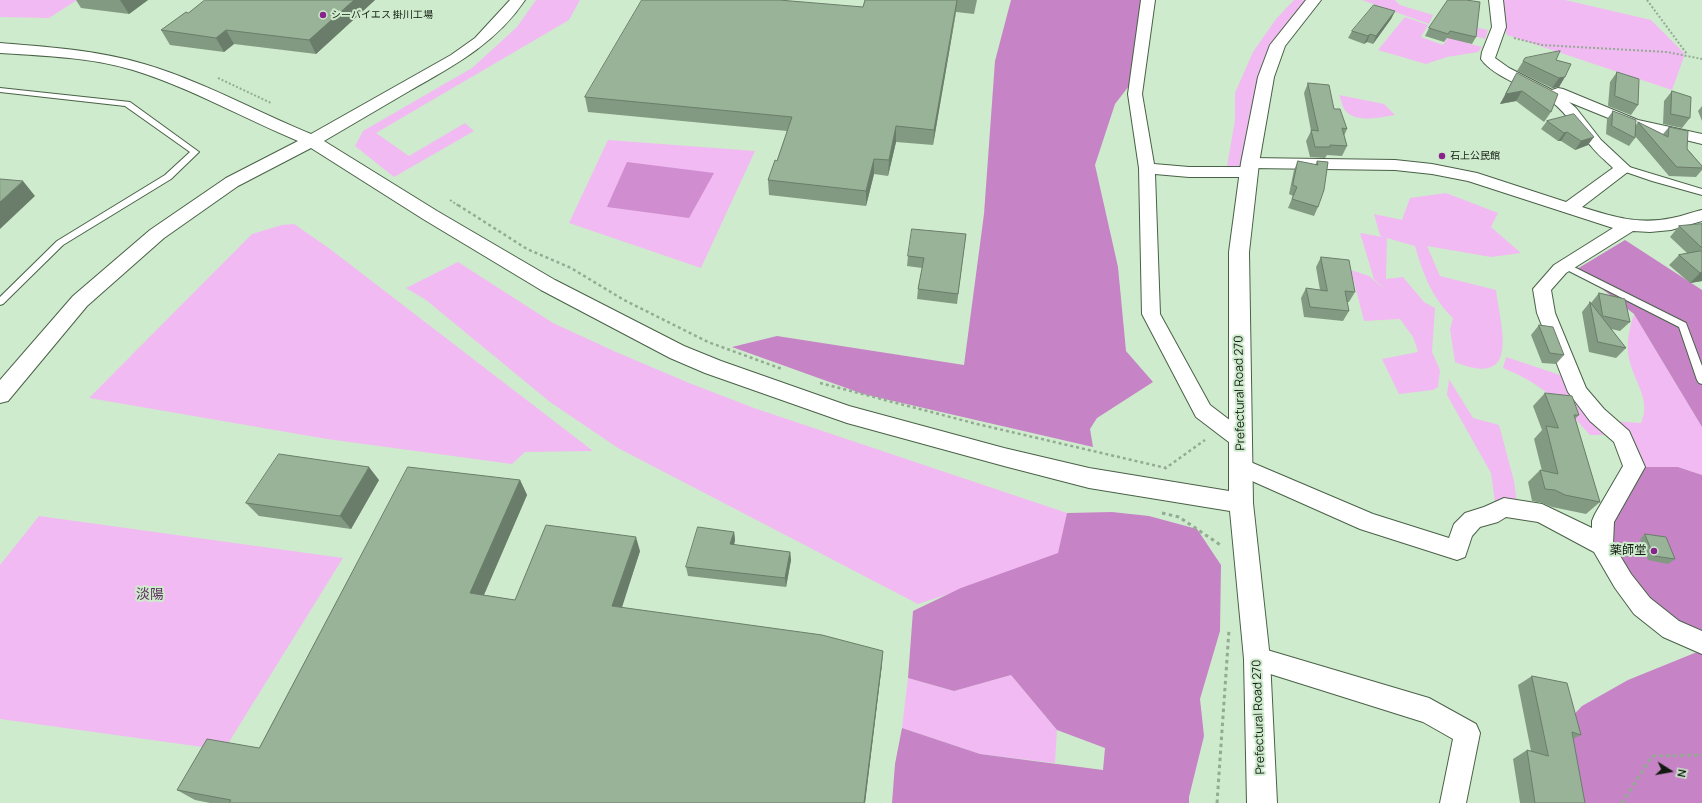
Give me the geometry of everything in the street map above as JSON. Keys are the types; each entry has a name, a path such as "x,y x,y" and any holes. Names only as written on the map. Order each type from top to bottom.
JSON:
{"street":[{"path":"0,395 80,301 157,234 232,182 312,141 456,58 480,41 504,17 518,0"},
{"path":"1148,0 1135,94 1147,168 1151,314 1203,411 1241,440"},
{"name":"Prefectural Road 270","path":"1262,803 1257,659 1242,503 1239,252 1250,168 1266,77 1278,45 1314,0"},
{"path":"1488,59 1488,51 1498,34 1499,14 1496,0"},
{"path":"2,50 76,54 139,67 202,90 267,122 312,141 430,215 548,285 677,352 713,367 847,414 1004,457 1089,478 1242,503"},
{"path":"1488,59 1504,71 1557,99 1572,111 1596,143 1623,168 1569,208"},
{"path":"1488,59 1587,105 1633,123 1702,139"},
{"path":"1147,168 1189,172 1250,168 1395,165 1432,169 1471,177 1618,224 1640,228 1696,221"},
{"path":"1602,545 1603,521 1634,467 1622,437 1597,415 1578,392 1546,313 1542,288 1560,269 1629,226"},
{"path":"1241,467 1368,522 1457,550 1462,532 1473,520 1490,515 1504,507 1542,514 1602,545 1623,581 1642,606 1671,629 1702,643"},
{"path":"1257,659 1429,711 1467,733 1453,803"}],"lane":[{"path":"0,90 127,104 196,152 168,177 60,243 0,302"},
{"path":"1623,168 1655,179 1702,192"},
{"path":"1566,266 1683,325 1702,380"}],"path":[{"path":"1647,0 1688,55"},
{"path":"1498,34 1542,45 1614,48 1688,55 1702,59"},
{"path":"450,200 527,249 571,268 624,300 708,342 788,371"},
{"path":"817,382 977,424 1166,468 1205,440"},
{"path":"1156,511 1179,517 1228,550"},
{"path":"1217,803 1229,628"},
{"path":"1622,803 1652,756 1702,755"}],"shaded area":[{"path":"0,0 77,0 49,18 0,17"},
{"path":"536,0 580,0 569,20 376,133 409,156 465,123 474,131 394,177 355,146 363,131 472,68 517,27"},
{"path":"1011,0 1148,0 1132,82 1115,104 1095,165 1118,267 1126,351 1153,382 1097,418 1090,429 1093,447 863,394 732,347 777,336 964,365 984,214 995,61"},
{"path":"1294,0 1307,0 1283,28 1241,172 1226,172 1235,120 1235,93 1253,52 1276,19"},
{"path":"1362,0 1395,0 1400,5 1433,15 1429,24"},
{"path":"1491,0 1565,0 1651,20 1685,54 1672,90 1507,35"},
{"path":"1405,17 1428,25 1421,37 1443,45 1455,28 1469,26 1488,30 1485,39 1471,35 1467,43 1482,47 1478,52 1447,57 1426,64 1378,50"},
{"path":"1339,95 1384,104 1395,115 1376,118 1355,117 1345,110"},
{"path":"608,140 755,151 701,268 569,223"},
{"path":"627,162 714,173 689,218 607,207"},
{"path":"1446,193 1498,213 1491,227 1521,253 1491,257 1427,246 1440,276 1496,290 1503,337 1502,351 1498,361 1490,368 1476,368 1455,362 1450,329 1453,318 1439,302 1429,285 1415,246 1387,238 1386,279 1403,277 1424,302 1435,308 1432,352 1440,370 1438,387 1433,390 1399,394 1382,359 1418,352 1413,337 1400,319 1364,321 1351,270 1369,276 1388,292 1374,279 1360,233 1383,237 1380,235 1374,214 1402,220 1410,198"},
{"path":"294,224 330,249 593,451 525,452 512,464 327,439 89,398 252,234 282,225"},
{"path":"1625,240 1702,290 1702,427 1634,314 1577,269"},
{"path":"458,262 553,323 689,383 754,408 1067,513 1060,557 918,604 618,448 550,402 426,300 406,288"},
{"path":"1634,314 1702,427 1702,475 1678,467 1634,467 1611,421 1641,423 1644,414 1642,396 1629,360 1628,351 1629,332"},
{"path":"1506,357 1563,376 1610,435 1590,435 1571,414 1551,396 1517,374 1503,368"},
{"path":"1449,379 1473,418 1499,425 1514,481 1517,504 1495,502 1491,473 1447,395"},
{"path":"1634,467 1678,467 1702,475 1702,646 1650,613 1605,548 1606,515"},
{"path":"1112,512 1149,516 1197,529 1221,565 1220,631 1200,699 1204,736 1189,797 1189,803 892,803 895,764 902,728 980,754 1103,770 1105,748 1057,730 1011,675 954,691 908,678 913,611 961,588 1058,553 1067,513"},
{"path":"39,516 343,558 224,750 0,719 0,565"},
{"path":"1702,650 1702,803 1574,803 1566,723 1582,706 1628,680"},
{"path":"1011,675 1057,730 1055,763 980,754 902,728 908,678 954,691"}],"building":[{"path":"205,0 354,0 309,40 226,30 216,38 161,30"},
{"path":"642,0 779,0 863,7 865,0 957,0 934,130 896,126 889,160 874,159 866,191 768,180 775,160 777,161 792,117 585,97"},
{"path":"1448,0 1480,2 1476,37 1450,31 1448,34 1429,28"},
{"path":"1374,5 1395,11 1376,36 1370,34 1368,36 1352,31"},
{"path":"1560,51 1556,60 1571,64 1565,77 1559,78 1523,61 1525,58"},
{"path":"1617,72 1639,79 1638,105 1615,96"},
{"path":"1517,73 1558,94 1551,112 1522,91 1506,94"},
{"path":"1308,83 1329,85 1334,109 1340,109 1347,129 1342,128 1347,146 1330,145 1330,147 1315,147 1311,130 1318,131"},
{"path":"1672,91 1691,97 1690,118 1671,114"},
{"path":"1613,111 1636,120 1635,138 1612,126"},
{"path":"1574,114 1594,137 1581,141 1567,132 1564,133 1547,121"},
{"path":"1638,122 1668,137 1669,127 1688,131 1687,149 1702,166 1702,168 1677,167"},
{"path":"1298,161 1318,165 1317,161 1328,162 1324,190 1318,207 1292,199 1297,187 1293,185"},
{"path":"0,179 23,181 0,202"},
{"path":"1702,224 1702,248 1679,226"},
{"path":"912,229 966,234 958,294 918,289 924,258 908,256"},
{"path":"1701,251 1702,272 1700,273 1679,255"},
{"path":"1321,257 1349,260 1355,292 1345,291 1349,311 1310,307 1306,288 1327,291"},
{"path":"1599,293 1625,299 1630,322 1603,316"},
{"path":"1590,302 1626,348 1598,342"},
{"path":"1539,325 1553,327 1564,355 1550,353"},
{"path":"1545,393 1572,396 1579,415 1574,415 1600,502 1565,495 1555,490 1545,489 1540,470 1558,474 1546,426 1558,428"},
{"path":"279,454 369,467 340,516 246,503"},
{"path":"408,467 520,480 470,593 515,600 546,525 636,537 612,606 822,635 883,651 864,803 229,803 231,800 177,790 207,739 259,748"},
{"path":"698,527 734,532 730,544 790,552 785,578 686,567"},
{"path":"1645,534 1666,537 1675,559 1654,556"},
{"path":"1532,676 1567,683 1581,735 1572,732 1585,803 1535,803 1527,750 1548,756"}],"place":[{"name":"シーバイエス 掛川工場","path":"323,15"},
{"name":"石上公民館","path":"1442,156"},
{"name":"薬師堂","path":"1654,551"}],"district":[{"name":"淡陽","path":"150,595"}]}
